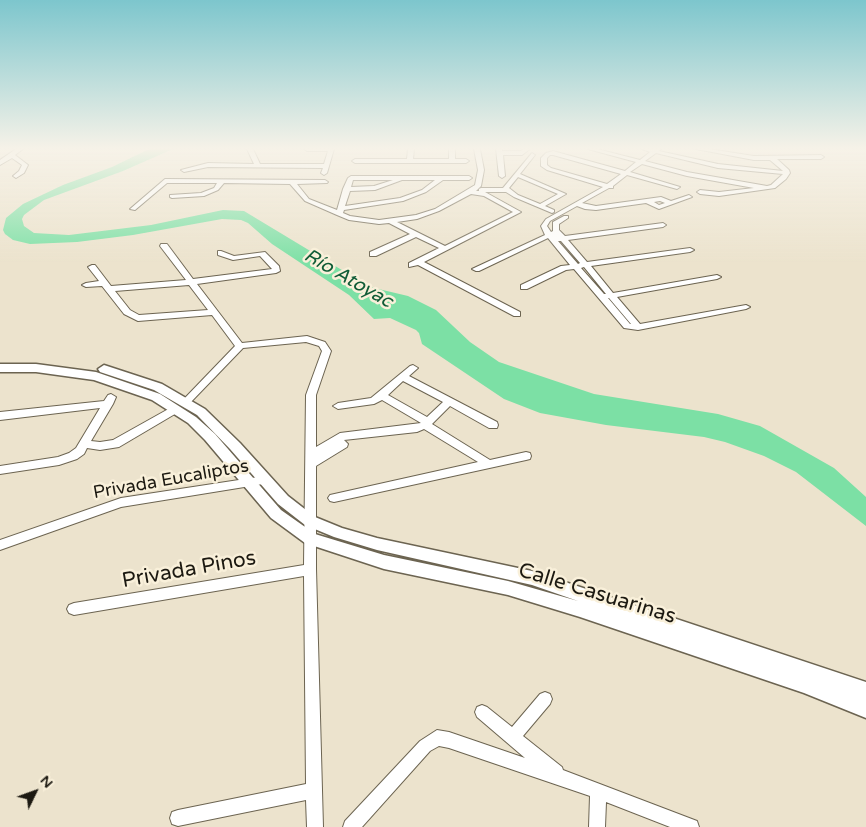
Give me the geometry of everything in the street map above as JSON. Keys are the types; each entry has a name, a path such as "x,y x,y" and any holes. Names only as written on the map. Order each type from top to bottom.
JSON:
{"main road":[{"name":"Calle Casuarinas","path":"0,360 59,363 104,369 151,384 215,425 283,500 310,521 339,533 377,544 515,574 866,691"},
{"name":"Calle Casuarinas","path":"0,368 36,368 96,376 181,405 276,514 310,539 384,562 508,588 572,606 804,684 866,709"}],"street":[{"path":"133,209 157,188"},
{"path":"186,195 194,188"},
{"path":"172,196 196,196 208,193 217,188"},
{"path":"296,188 303,197 361,220 392,222 437,210 470,192 481,189 507,189 556,216"},
{"path":"303,197 308,188"},
{"path":"340,211 346,189 362,188"},
{"path":"340,211 401,200 429,188"},
{"path":"540,206 563,194 548,188"},
{"path":"556,216 581,206 609,188"},
{"path":"700,192 719,194 768,188"},
{"path":"481,189 518,212 415,264 517,314"},
{"path":"581,206 596,208 647,201 657,206 690,197"},
{"path":"556,216 554,226 556,236 575,265 628,326 638,327 746,307"},
{"path":"392,222 446,249"},
{"path":"476,269 556,236 663,225"},
{"path":"373,254 416,234"},
{"path":"556,236 585,265 638,327"},
{"path":"164,246 240,346"},
{"path":"524,287 564,268 575,265 690,250"},
{"path":"86,285 106,286 192,282 276,270 262,254 236,258 220,252"},
{"path":"92,267 127,312 138,318 215,312"},
{"path":"602,296 717,278"},
{"path":"84,444 100,446 115,444 181,405 240,346 302,338 316,340 325,347 325,359 311,395 310,569 315,827"},
{"path":"338,406 374,401 413,368"},
{"path":"403,377 492,425"},
{"path":"381,395 489,464"},
{"path":"0,416 109,400 80,451 67,459 0,470"},
{"path":"310,460 344,443 348,437 409,430 426,423 449,402"},
{"path":"334,498 526,456"},
{"name":"Privada Eucaliptos","path":"0,545 121,503 265,480"},
{"name":"Privada Pinos","path":"74,609 310,569"},
{"path":"513,737 544,700"},
{"path":"482,712 562,778"},
{"path":"351,827 425,746 437,738 449,740 562,778 691,827"},
{"path":"178,818 314,790"},
{"path":"597,827 598,792"}],"water":[{"name":"Río Atoyac","path":"58,188 78,188 44,200 24,215 22,219 24,226 34,233 69,235 151,225 223,210 244,211 370,287 408,296 436,310 470,342 499,362 594,394 718,414 760,426 834,468 866,497 866,526 796,472 764,456 725,442 704,437 606,425 540,413 504,399 422,344 419,333 416,330 390,318 374,319 349,295 272,244 248,223 241,220 222,219 133,235 77,242 30,244 13,240 3,230 6,218 23,204"}]}
